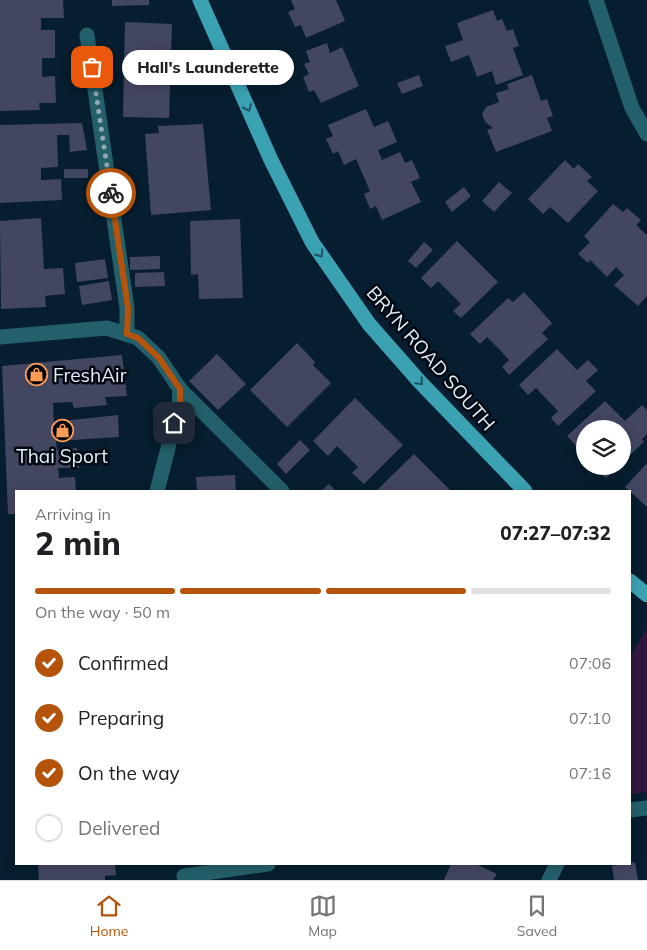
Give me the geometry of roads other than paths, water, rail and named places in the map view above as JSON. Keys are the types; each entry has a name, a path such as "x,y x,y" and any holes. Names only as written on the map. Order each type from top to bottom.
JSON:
{"main road":[{"name":"BRYN ROAD SOUTH","path":"200,0 271,160 312,242 369,324 419,381 524,490"},
{"path":"631,582 647,595"}],"street":[{"path":"596,0 632,108 647,134"},
{"path":"88,35 128,308 127,334"},
{"path":"0,337 107,328 138,338 159,358 180,389 281,490"},
{"path":"157,490 180,405 180,389"},
{"path":"631,810 647,808"},
{"path":"183,873 259,865"},
{"path":"549,880 556,865"}],"place":[{"name":"Hall's Launderette","path":"92,67"},
{"name":"FreshAir","path":"37,375"},
{"name":"Thai Sport","path":"62,430"}]}
